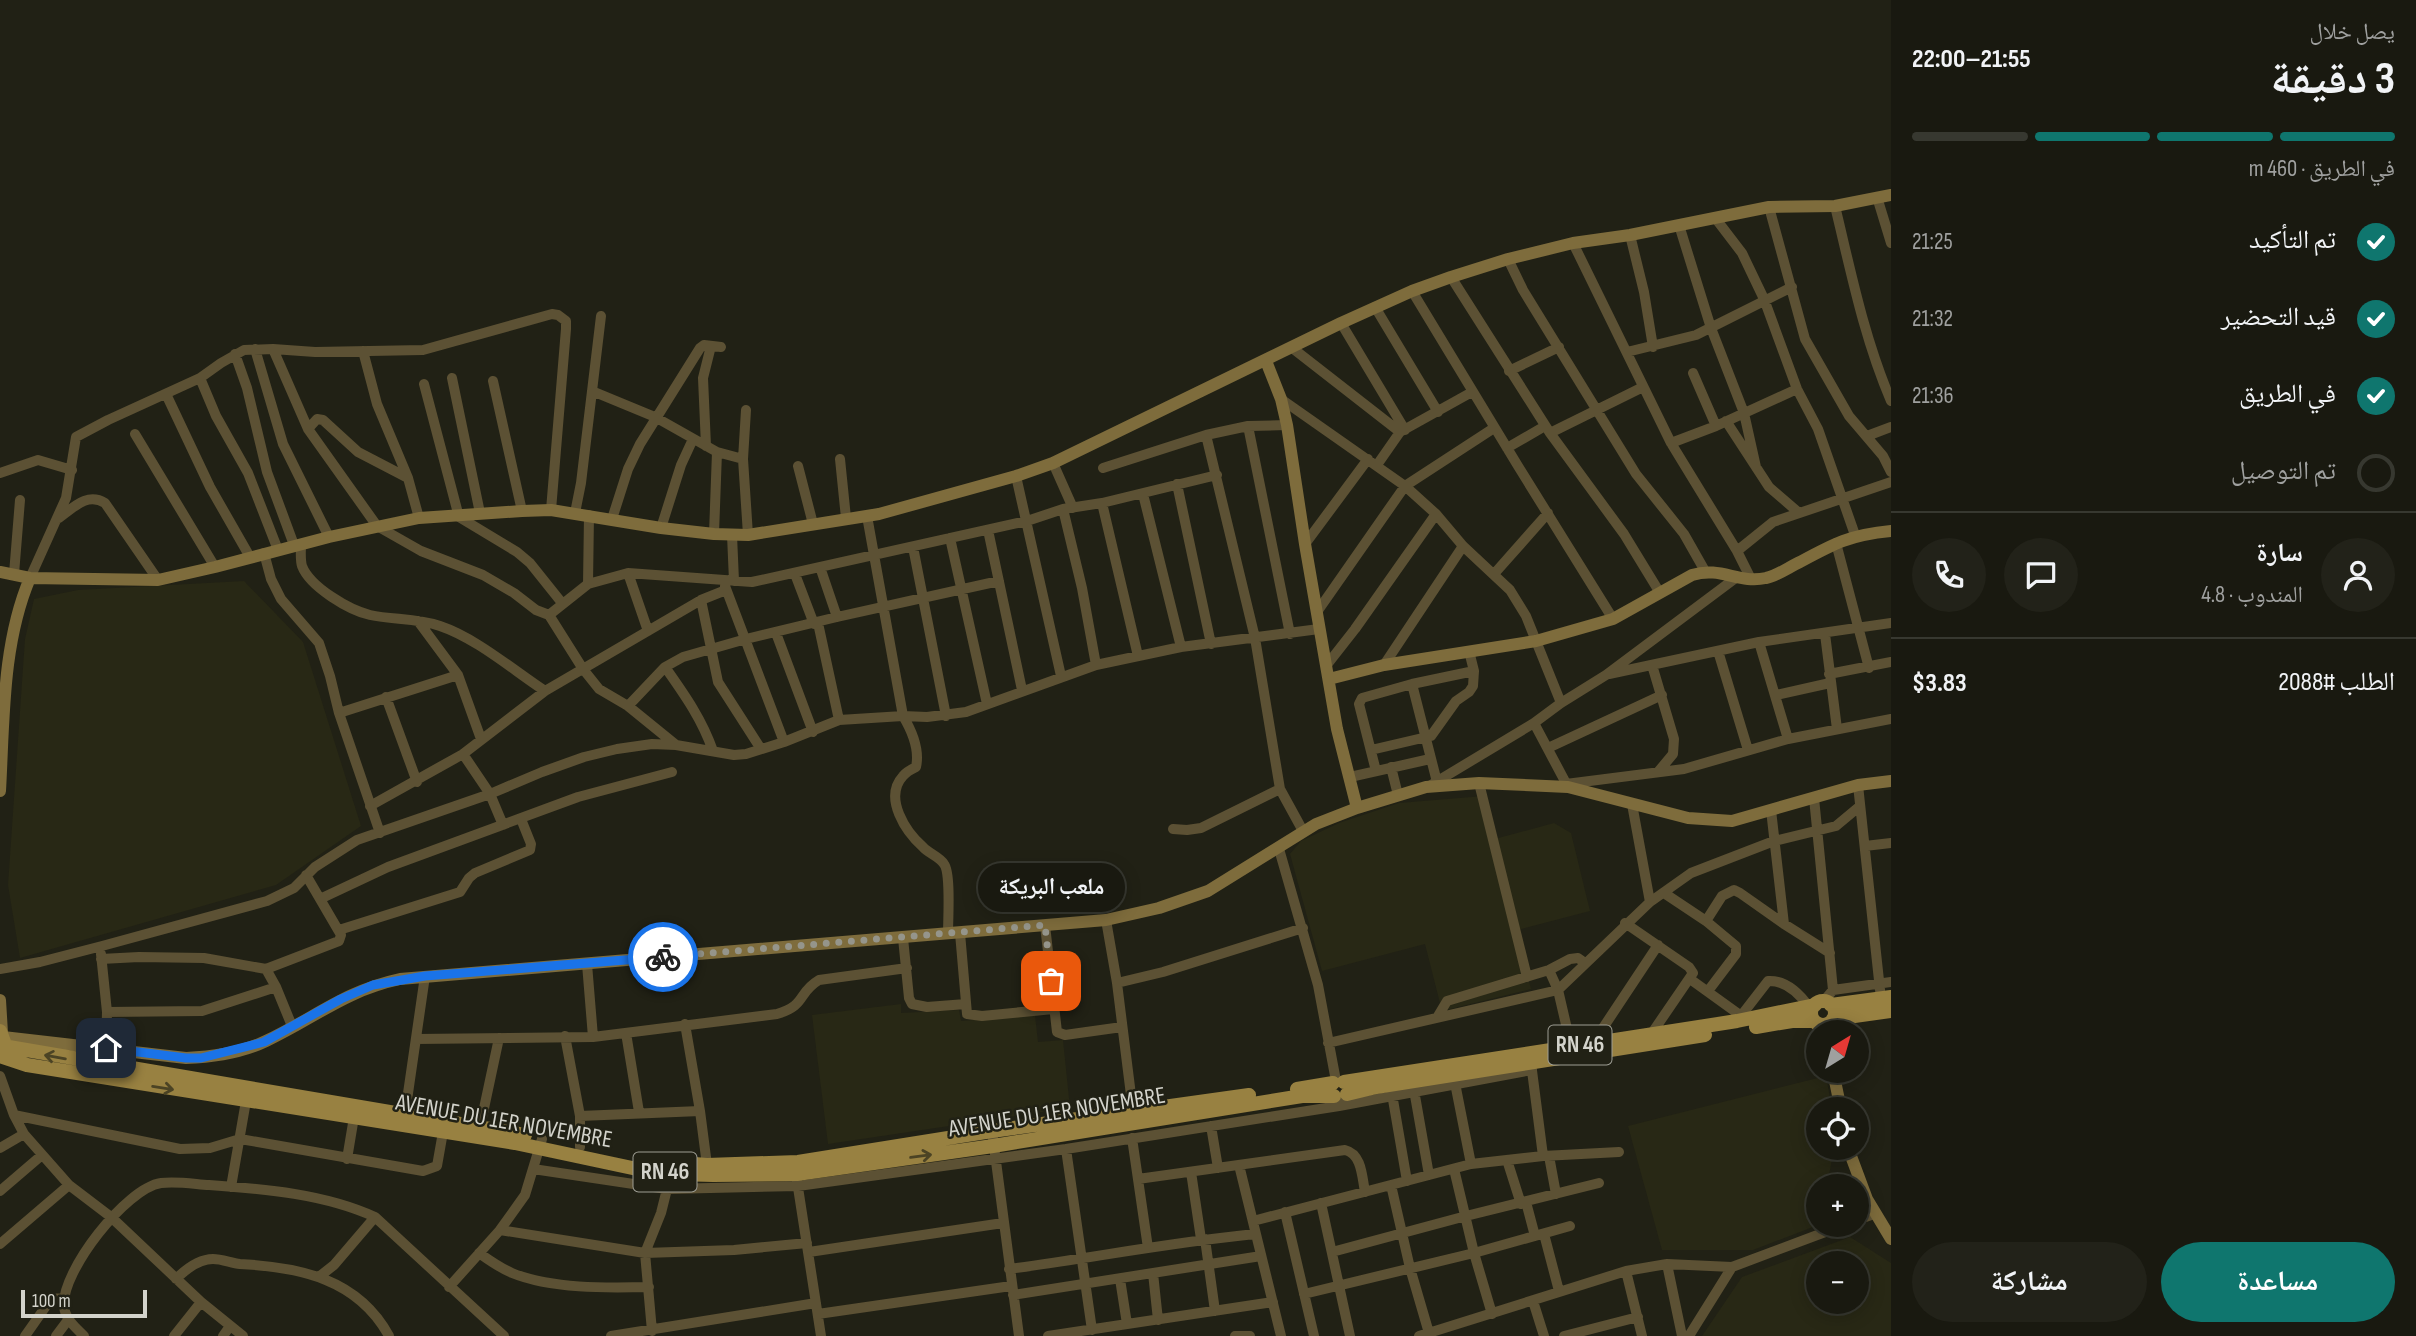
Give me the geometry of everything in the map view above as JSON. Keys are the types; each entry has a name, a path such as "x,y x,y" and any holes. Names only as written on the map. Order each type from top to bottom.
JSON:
{"main road":[{"path":"0,572 30,578 158,580 377,526 419,518 459,517 522,510 551,510 661,528 732,535 748,535 867,516 1016,476 1053,463 1375,307 1412,291 1508,259 1573,243 1630,235 1769,207 1835,206 1891,195"},
{"path":"1266,361 1281,399 1287,425 1337,729 1357,808"},
{"path":"1329,679 1384,665 1536,641 1614,619 1692,575 1717,571 1751,579 1767,578 1836,542 1855,535 1891,531"},
{"path":"0,791 2,716 12,633 19,604 30,578"},
{"path":"0,1000 1,1042 106,1048 179,1058 201,1058 264,1042 341,999 373,985 425,976 1106,920 1159,908 1208,891 1279,849 1303,831 1357,808 1432,785 1479,783 1567,786 1688,818 1732,821 1858,785 1891,780"},
{"name":"AVENUE DU 1ER NOVEMBRE","path":"1,1042 27,1065 443,1132 580,1147 649,1161 707,1165 798,1162 993,1145 1133,1111 1376,1087 1531,1067 1792,1021 1886,998"},
{"name":"AVENUE DU 1ER NOVEMBRE","path":"1,1042 480,1127 637,1169 678,1174 797,1180 993,1145 1339,1091 1571,1046 1738,1018 1793,1011 1823,1014 1891,1011"},
{"path":"1853,1160 1874,1214 1891,1239"}],"street":[{"path":"1877,197 1891,243"},
{"path":"1835,206 1861,314 1878,370 1891,401"},
{"path":"1769,207 1805,339 1849,416 1883,456 1891,472"},
{"path":"1716,219 1742,253 1764,299 1797,389 1818,429 1855,535"},
{"path":"1679,225 1711,328 1744,413 1756,467"},
{"path":"1630,235 1644,292 1653,347"},
{"path":"1573,243 1671,443 1737,551 1751,579"},
{"path":"1508,259 1523,290 1636,474 1684,534 1705,571"},
{"path":"1451,277 1509,371 1624,534 1660,593"},
{"path":"1627,352 1696,335 1792,287"},
{"path":"1412,291 1614,619"},
{"path":"1375,307 1438,412"},
{"path":"30,578 66,498 76,437 200,378 235,354 255,349 315,352 423,351 552,314 563,317 566,329 551,510"},
{"path":"575,513 601,316"},
{"path":"1341,323 1403,431"},
{"path":"612,519 628,469 655,417 704,345 716,346 703,378 706,446"},
{"path":"1291,347 1403,431"},
{"path":"1509,371 1559,347"},
{"path":"255,349 283,444 329,537"},
{"path":"273,349 308,429 377,526 421,551 483,575 536,610 549,615 583,669 599,688 628,706 676,745"},
{"path":"363,351 377,404 408,478 419,518"},
{"path":"235,354 247,388 267,472 307,574 336,600 350,608 371,615 440,626 467,639 545,691"},
{"path":"1693,373 1721,423 1769,487 1798,512"},
{"path":"200,378 216,416 248,473 278,550"},
{"path":"452,378 480,513"},
{"path":"493,381 522,510"},
{"path":"424,384 459,517 517,552 530,563 562,603"},
{"path":"1507,449 1643,387"},
{"path":"1671,443 1797,389"},
{"path":"592,391 655,417 717,453 743,459"},
{"path":"1305,544 1373,462 1403,431 1472,392"},
{"path":"166,394 210,487 250,557"},
{"path":"1281,399 1405,486 1436,514 1463,547 1494,574 1519,603 1561,703"},
{"path":"746,410 743,459 748,535"},
{"path":"308,429 317,419 323,420 358,452 408,478"},
{"path":"1103,468 1206,435 1248,426 1287,425"},
{"path":"1248,426 1290,634"},
{"path":"1867,436 1891,427"},
{"path":"1317,612 1405,486 1494,428"},
{"path":"135,435 215,567"},
{"path":"1206,435 1255,638 1280,789 1303,831"},
{"path":"661,528 681,465 693,439"},
{"path":"714,534 717,453"},
{"path":"840,458 846,518"},
{"path":"0,473 38,460 72,470"},
{"path":"1053,463 1068,509 1096,665"},
{"path":"798,466 813,524"},
{"path":"549,615 588,584 628,573 752,582 1027,522 1068,509 1217,475"},
{"path":"1016,476 1061,676"},
{"path":"1737,551 1773,522 1891,482"},
{"path":"1177,484 1211,644"},
{"path":"1143,494 1181,647"},
{"path":"14,574 19,499"},
{"path":"59,518 83,502 99,499 105,503 158,580"},
{"path":"1102,503 1138,656"},
{"path":"1494,574 1548,513"},
{"path":"1326,666 1436,514"},
{"path":"588,584 589,515"},
{"path":"867,516 903,716 913,732 918,762 916,767 903,775 897,787 896,803 901,820 909,833 944,864 967,1014 973,1016 1054,1009"},
{"path":"988,530 1022,690"},
{"path":"732,535 734,581"},
{"path":"950,538 987,704"},
{"path":"1836,542 1869,668"},
{"path":"913,547 946,716"},
{"path":"1384,665 1463,547"},
{"path":"264,553 271,579 281,599 318,643 380,833"},
{"path":"820,567 837,617"},
{"path":"628,573 648,631"},
{"path":"795,573 816,623 839,720"},
{"path":"1412,684 1430,759 1432,785 1606,675 1737,577"},
{"path":"722,579 784,742"},
{"path":"628,706 665,667 683,657 837,617 999,581"},
{"path":"370,806 463,754 545,691 701,600 726,590"},
{"path":"701,600 718,682 761,749"},
{"path":"418,621 458,675 481,739"},
{"path":"1606,675 1759,642 1891,623"},
{"path":"0,969 40,962 267,901 294,888 315,867 357,841 584,757 652,744 676,745 734,755 784,742 839,720 946,716 1096,665 1181,647 1319,629"},
{"path":"776,633 813,732"},
{"path":"1825,634 1837,729"},
{"path":"1759,642 1788,739"},
{"path":"1371,750 1425,738 1436,730 1456,701 1472,690 1474,671 1469,651"},
{"path":"1718,651 1748,750"},
{"path":"1776,695 1891,662"},
{"path":"1652,665 1672,730 1674,748 1669,760 1658,772"},
{"path":"665,667 693,707 713,751"},
{"path":"1376,771 1360,701 1368,695 1474,671"},
{"path":"340,713 458,675"},
{"path":"1548,748 1662,695"},
{"path":"386,697 417,782"},
{"path":"1534,723 1567,786 1684,769 1788,739 1891,719"},
{"path":"463,754 490,794 503,825"},
{"path":"1350,777 1430,759"},
{"path":"1391,767 1398,795"},
{"path":"322,898 388,867 578,797 672,772"},
{"path":"1479,783 1527,977"},
{"path":"1858,785 1879,983 1886,998"},
{"path":"1172,829 1201,828 1280,789"},
{"path":"1814,798 1830,953 1823,1014"},
{"path":"1632,804 1650,902"},
{"path":"1328,1043 1558,990 1625,923 1691,873 1774,841 1836,826 1860,806"},
{"path":"1771,810 1784,924"},
{"path":"339,930 456,894 475,873 528,851 531,845 521,819"},
{"path":"1865,846 1891,843"},
{"path":"1279,849 1318,985 1339,1091"},
{"path":"101,959 204,958 266,970 339,941 342,938 339,930 306,875"},
{"path":"1706,921 1722,896 1734,890 1830,953"},
{"path":"1664,893 1734,943 1737,950 1708,991"},
{"path":"1106,920 1133,1111"},
{"path":"1625,923 1692,969 1693,973 1652,1033"},
{"path":"1045,925 1056,1030 1060,1034 1122,1027"},
{"path":"1116,983 1163,972 1303,928"},
{"path":"903,938 909,998 912,1004 927,1007 966,1004"},
{"path":"1592,1043 1658,945"},
{"path":"102,946 107,1012 106,1048"},
{"path":"1438,1016 1447,1001 1549,970 1570,959 1578,958 1585,963"},
{"path":"587,964 593,1037"},
{"path":"416,1039 593,1037 777,1014 796,1007 808,989 819,980 907,968"},
{"path":"266,970 292,1026"},
{"path":"1549,970 1558,990 1571,1046"},
{"path":"405,1114 425,976"},
{"path":"1690,979 1738,1018 1768,981 1779,982 1797,991 1823,1014"},
{"path":"1823,1014 1879,983 1891,982"},
{"path":"107,1012 202,1011 276,987"},
{"path":"1789,988 1793,1011"},
{"path":"685,1024 707,1165"},
{"path":"626,1033 639,1112"},
{"path":"565,1036 580,1116 580,1147"},
{"path":"480,1127 499,1038"},
{"path":"1019,1336 993,1145 1066,1149 1211,1126 1339,1091 1392,1094 1531,1067 1546,1156 1556,1194"},
{"path":"0,1076 24,1134 69,1185 111,1217 201,1302 243,1336"},
{"path":"1455,1083 1471,1164"},
{"path":"1414,1090 1429,1175"},
{"path":"1392,1094 1407,1181"},
{"path":"231,1187 246,1101"},
{"path":"580,1116 700,1111"},
{"path":"14,1115 180,1149 210,1148 240,1139 347,1159 429,1170 437,1166 443,1132"},
{"path":"347,1159 354,1117"},
{"path":"1211,1126 1217,1168"},
{"path":"0,1149 24,1134"},
{"path":"1132,1138 1148,1248"},
{"path":"449,1287 500,1230 525,1195 541,1144"},
{"path":"1066,1149 1092,1329"},
{"path":"1138,1179 1350,1151 1359,1162 1365,1192"},
{"path":"1253,1221 1471,1164 1619,1152"},
{"path":"0,1191 42,1155"},
{"path":"1507,1160 1559,1291"},
{"path":"1239,1165 1281,1336"},
{"path":"1454,1168 1492,1314"},
{"path":"533,1169 667,1189 797,1180 821,1336"},
{"path":"1191,1172 1215,1311"},
{"path":"84,1336 68,1320 64,1309 70,1276 111,1217 132,1196 162,1183 309,1196 359,1209 376,1217 505,1336"},
{"path":"1332,1252 1599,1183"},
{"path":"0,1244 69,1185"},
{"path":"1391,1185 1424,1335 1626,1271 1667,1264 1732,1267 1812,1237"},
{"path":"652,1331 645,1254 667,1189"},
{"path":"1321,1203 1350,1336"},
{"path":"1285,1212 1314,1336"},
{"path":"1869,1216 1874,1214"},
{"path":"320,1276 334,1265 376,1217"},
{"path":"500,1230 645,1254 808,1248 1003,1223"},
{"path":"1304,1294 1474,1253 1570,1226"},
{"path":"1009,1269 1203,1239 1255,1234"},
{"path":"479,1253 500,1268 530,1279 608,1287 649,1287"},
{"path":"818,1314 1086,1284 1261,1256"},
{"path":"176,1279 191,1265 213,1259 291,1269 320,1276 370,1310 389,1336"},
{"path":"1667,1264 1682,1336"},
{"path":"1689,1336 1732,1267"},
{"path":"1626,1271 1642,1336"},
{"path":"1153,1273 1158,1320"},
{"path":"1120,1279 1127,1324"},
{"path":"25,1336 51,1299 64,1298"},
{"path":"1532,1301 1544,1336"},
{"path":"174,1336 201,1302"},
{"path":"1048,1336 1273,1302"},
{"path":"611,1336 816,1303"},
{"path":"1564,1336 1638,1317"},
{"path":"56,1336 68,1320"},
{"path":"223,1336 230,1326"},
{"path":"1235,1336 1250,1336"}],"shaded area":[{"path":"244,581 303,642 361,826 276,885 20,958 8,885 25,639 34,599 78,590"},
{"path":"1484,796 1495,839 1554,823 1571,833 1590,911 1517,930 1531,989 1442,1011 1425,944 1322,971 1290,854 1301,841 1339,823 1399,803"},
{"path":"901,1004 901,1013 959,1010 961,1021 1035,1015 1038,1042 1063,1040 1070,1108 828,1144 812,1015"},
{"path":"1806,1081 1827,1083 1830,1097 1806,1097 1806,1160 1832,1160 1829,1174 1806,1174 1806,1230 1753,1250 1662,1250 1628,1126"},
{"path":"1850,1237 1891,1263 1891,1336 1702,1336 1742,1277 1806,1253 1806,1314 1869,1314 1869,1251 1812,1251"}],"way so far":[{"path":"663,957 1045,925 1051,981"}],"place":[{"name":"ملعب البريكة","path":"1051,981"}],"route":[{"path":"106,1048 201,1058 264,1042 341,999 373,985 400,979 663,957"}]}
